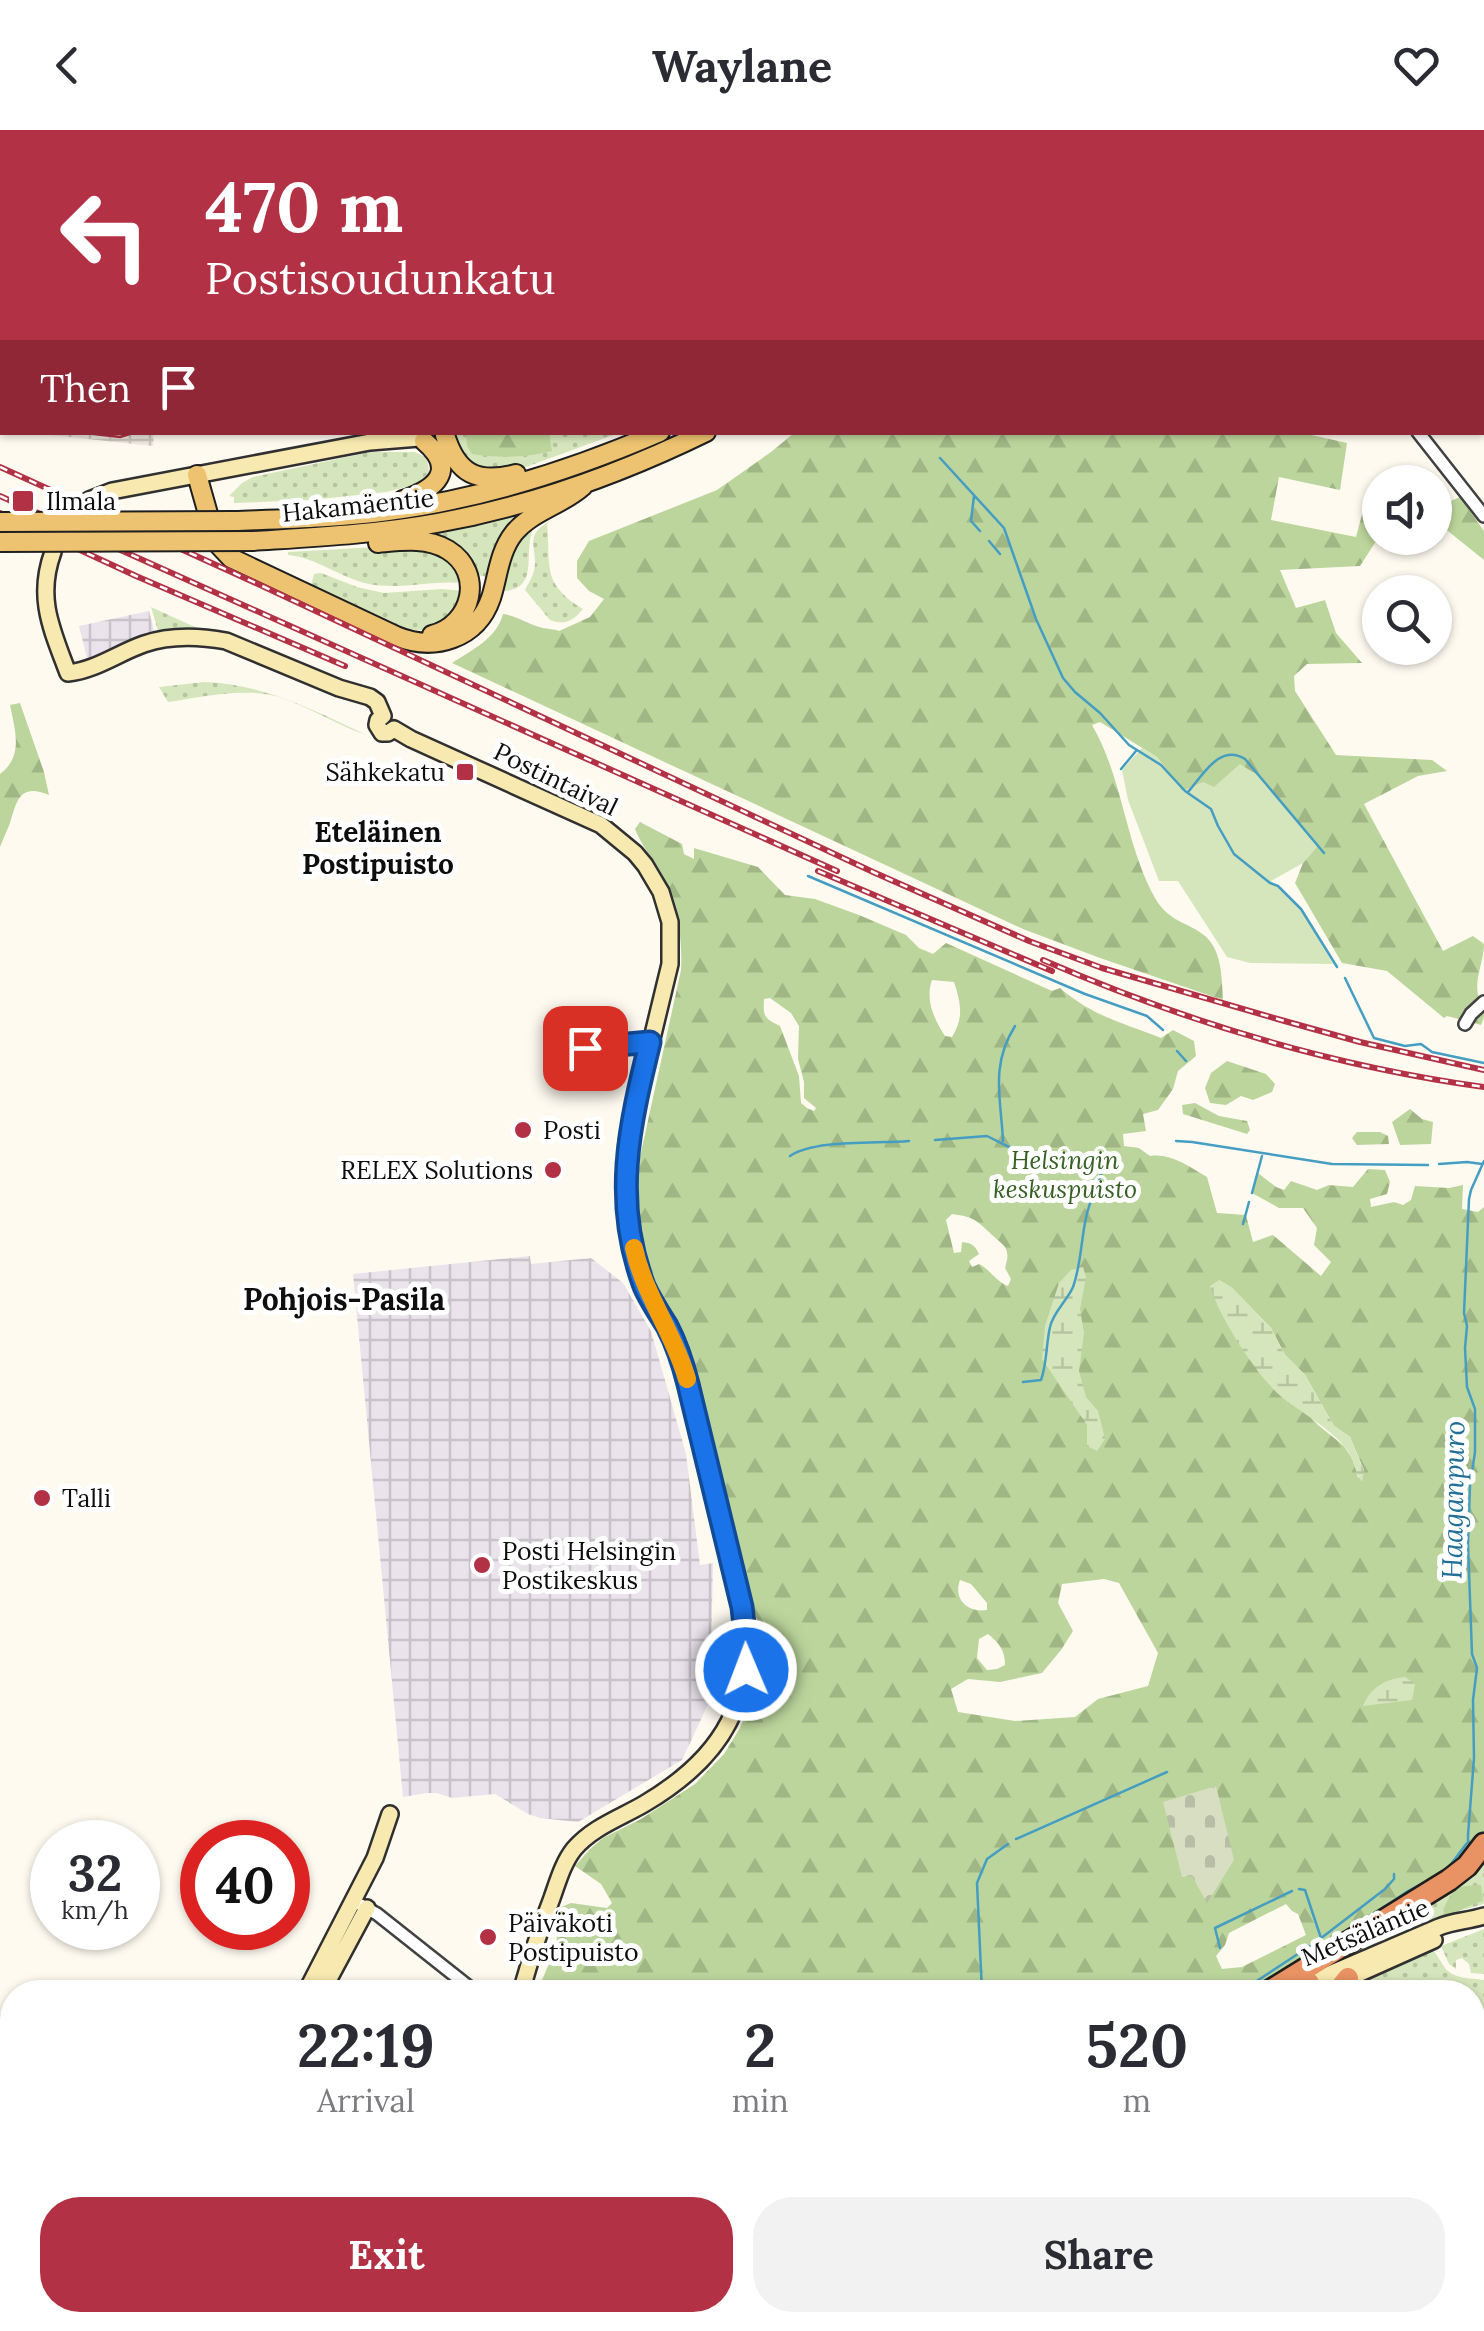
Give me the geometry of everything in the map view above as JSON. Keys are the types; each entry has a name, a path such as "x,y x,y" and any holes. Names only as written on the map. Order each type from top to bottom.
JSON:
{"highway":[{"path":"1287,1980 1449,1880 1468,1866 1484,1844"}],"main road":[{"path":"446,435 457,463 482,477 504,477 542,467 571,468"},
{"name":"Hakamäentie","path":"0,522 234,521 386,511 482,494 606,456 653,435"},
{"name":"Hakamäentie","path":"0,542 253,541 438,523 583,486 700,435"},
{"path":"386,511 426,492 437,482 440,460 420,437"},
{"path":"197,475 212,531 223,552 244,566 413,642 439,644 453,640 480,618 489,603 502,555 515,532 533,516 583,486"},
{"path":"333,536 366,544 417,541 434,544 458,558 468,577 470,600 458,622 440,633 420,636 382,628"}],"street":[{"path":"370,442 386,435"},
{"path":"89,500 112,491 370,442 420,437 435,442 445,435"},
{"path":"1420,435 1484,516"},
{"name":"Postintaival","path":"53,552 44,598 68,674 145,644 169,638 211,638 370,697 377,702 382,716 392,717 394,729 601,825 625,842 655,880 666,907 670,964 628,1142 627,1214 643,1282 680,1356 688,1384 742,1607 746,1670 730,1721 698,1766 668,1790 591,1832 572,1852 537,1938 525,1980"},
{"path":"1465,1024 1484,1002"},
{"path":"574,1050 650,1042"},
{"path":"327,1980 390,1814"},
{"path":"359,1904 460,1980"},
{"path":"313,1980 359,1904"},
{"name":"Metsäläntie","path":"1330,1980 1439,1927 1484,1916"},
{"name":"Metsäläntie","path":"1353,1980 1457,1930 1462,1923"}],"shaded area":[{"path":"51,435 154,435 153,446"},
{"path":"149,611 155,635 87,658 79,626"},
{"path":"530,1256 531,1264 591,1258 623,1283 651,1331 686,1454 700,1565 713,1563 710,1700 682,1760 578,1822 528,1814 495,1794 452,1798 427,1793 403,1797 353,1274"}],"green space":[{"path":"454,435 614,435 515,471 475,470 454,442"},
{"path":"466,435 549,435 552,451 492,456 472,454"},
{"path":"792,435 1311,435 1347,443 1340,490 1279,477 1271,520 1356,537 1362,515 1362,555 1367,555 1360,566 1280,570 1296,608 1325,600 1336,633 1362,663 1307,664 1294,676 1295,691 1336,755 1432,760 1447,771 1418,776 1364,804 1443,951 1473,936 1484,944 1477,985 1479,998 1484,996 1481,1025 1444,1018 1387,971 1342,963 1295,883 1303,863 1318,845 1214,787 1182,791 1157,757 1100,722 1092,725 1111,767 1145,877 1161,907 1203,934 1213,946 1223,1000 1023,929 452,663 490,637 503,614 559,631 590,617 604,599 577,578 577,561 589,541 717,490"},
{"path":"370,452 415,452 427,458 429,472 418,484 386,492 234,503 234,497 229,496 253,477"},
{"path":"1460,497 1484,531 1484,560 1452,534 1452,501"},
{"path":"528,513 491,578 474,574 431,535"},
{"path":"550,521 549,563 554,582 583,609 565,622 550,620 525,590 535,566 536,533"},
{"path":"537,523 532,532 527,576 513,589 499,591 511,546"},
{"path":"410,545 450,558 463,583 369,584 288,555 288,552"},
{"path":"314,574 384,593 464,591 461,610 432,630 401,630 310,589"},
{"path":"151,607 206,632 159,634"},
{"path":"204,682 279,697 238,693 168,702 159,687"},
{"path":"20,703 49,795 32,791 21,796 0,847 0,774 15,751 10,705"},
{"path":"1142,748 1157,757 1182,791 1203,782 1214,787 1240,764 1259,776 1318,846 1303,863 1271,881 1299,906 1333,964 1250,963 1227,957 1178,881 1159,881 1128,800 1122,770"},
{"name":"Helsingin keskuspuisto","path":"640,822 682,844 684,854 694,859 694,848 758,867 785,895 815,899 859,915 906,935 919,948 933,954 946,943 1052,991 1060,988 1084,1006 1120,1023 1161,1038 1173,1030 1194,1041 1196,1056 1178,1071 1173,1089 1158,1110 1143,1114 1146,1131 1123,1134 1124,1146 1139,1148 1150,1156 1172,1158 1207,1177 1217,1213 1246,1215 1253,1242 1273,1235 1321,1276 1331,1262 1314,1245 1317,1228 1303,1208 1279,1208 1252,1193 1258,1173 1284,1190 1291,1181 1317,1190 1329,1185 1353,1187 1368,1169 1385,1170 1390,1182 1387,1194 1370,1199 1371,1207 1394,1202 1403,1205 1411,1200 1415,1186 1463,1185 1462,1209 1478,1212 1484,1207 1484,1835 1471,1857 1359,1931 1271,1980 542,1980 556,1947 559,1908 571,1903 607,1908 612,1903 601,1884 575,1866 603,1838 695,1784 724,1754 740,1728 757,1686 760,1632 695,1393 643,1264 631,1206 681,970 677,915 662,875 635,829","holes":["932,980 954,982 960,1010 952,1037 945,1036 932,1009","770,998 791,1013 799,1026 798,1059 804,1098 816,1108 814,1111 801,1103 799,1076 780,1026 766,1016 764,999","952,1214 969,1217 1005,1247 1005,1268 1011,1279 1008,1286 979,1264 972,1267 969,1261 979,1254 972,1245 962,1242 961,1252 954,1253 946,1220","1219,1280 1271,1328 1285,1355 1305,1375 1334,1426 1350,1437 1364,1470 1358,1478 1355,1463 1344,1446 1306,1412 1281,1396","1104,1579 1119,1583 1158,1653 1148,1686 1098,1699 1075,1717 1015,1721 958,1712 951,1689 968,1679 1000,1682 1042,1673 1061,1650 1073,1631 1058,1603 1062,1584","960,1580 971,1584 987,1603 987,1610 968,1607 960,1599","988,1634 1001,1647 1005,1665 987,1670 977,1658 979,1639","1286,1904 1298,1914 1306,1935 1242,1967 1222,1969 1216,1956 1229,1933"]},
{"path":"1227,1061 1266,1074 1275,1084 1272,1092 1253,1100 1241,1096 1226,1105 1210,1103 1205,1088 1211,1073"},
{"path":"1195,1103 1219,1116 1247,1121 1250,1130 1247,1134 1183,1114 1182,1105"},
{"path":"1410,1109 1433,1122 1431,1144 1400,1145 1392,1122"},
{"path":"1357,1132 1380,1132 1388,1136 1389,1144 1357,1145 1352,1138"},
{"path":"1083,1267 1086,1277 1080,1309 1084,1333 1079,1371 1086,1397 1098,1411 1105,1439 1097,1451 1087,1446 1087,1425 1042,1359 1045,1326 1059,1283 1071,1270"},
{"path":"1219,1280 1271,1328 1285,1355 1305,1375 1334,1426 1350,1437 1364,1471 1362,1482 1345,1447 1273,1389 1251,1362 1215,1299 1210,1286"},
{"path":"1405,1677 1415,1684 1412,1700 1363,1706 1380,1685"},
{"path":"1216,1786 1234,1860 1207,1903 1192,1876 1182,1877 1163,1802"},
{"path":"1484,1853 1484,1904 1463,1910 1467,1905 1449,1901 1443,1909 1445,1919 1328,1969 1324,1962"},
{"path":"1481,1885 1483,1901 1445,1919 1443,1909 1454,1889"},
{"path":"1484,1929 1484,1974 1471,1973 1462,1958 1456,1960 1456,1969 1449,1964 1441,1946"},
{"path":"1430,1948 1453,1974 1484,1980 1367,1980"}],"waterway":[{"path":"940,458 1004,528 1036,619 1063,678 1129,745 1161,765 1185,791 1211,809 1234,854 1278,886 1301,909 1337,967"},
{"path":"974,496 971,521 980,531"},
{"path":"989,541 1000,554"},
{"path":"1121,769 1136,751"},
{"path":"1188,792 1220,758 1236,755 1245,759 1324,853"},
{"path":"808,876 1085,994 1147,1016 1163,1030"},
{"path":"1345,978 1374,1038 1405,1046 1421,1044 1432,1052 1484,1063"},
{"path":"1003,1141 1000,1069 1015,1026"},
{"path":"1177,1051 1186,1061"},
{"path":"935,1140 987,1136 1023,1154 1081,1167 1115,1155"},
{"path":"790,1156 830,1145 909,1141"},
{"path":"1176,1141 1332,1164 1428,1165"},
{"path":"1252,1193 1262,1156"},
{"path":"1023,1382 1041,1380 1052,1322 1073,1287 1088,1211 1107,1159"},
{"name":"Haaganpuro","path":"1471,1844 1468,1835 1477,1668 1472,1654 1468,1544 1475,1409 1467,1387 1464,1313 1469,1199 1484,1161"},
{"path":"1439,1164 1482,1164"},
{"path":"1243,1224 1249,1202"},
{"path":"1016,1839 1167,1772"},
{"path":"1448,1868 1467,1843"},
{"path":"981,1980 977,1883 987,1859 1008,1844"},
{"path":"1316,1942 1385,1889 1394,1874"},
{"path":"1347,1932 1433,1878"},
{"path":"1299,1889 1305,1890 1321,1938"},
{"path":"1220,1948 1215,1928 1292,1891"},
{"path":"1258,1980 1310,1946"}],"tram line":[{"path":"103,435 126,435"}],"railway":[{"path":"0,467 1029,941 1102,968 1281,1020 1484,1070"},
{"path":"0,496 837,871"},
{"path":"0,513 345,666"},
{"path":"818,871 1052,971"},
{"path":"1043,960 1150,1003 1259,1038 1371,1067 1484,1087"}],"slow traffic":[{"path":"634,1248 649,1298 674,1340 687,1379"}],"place":[{"name":"Ilmala","path":"23,501"},
{"name":"Sähkekatu","path":"465,772"},
{"name":"Posti","path":"523,1130"},
{"name":"RELEX Solutions","path":"553,1170"},
{"name":"Talli","path":"42,1498"},
{"name":"Posti Helsingin Postikeskus","path":"482,1565"},
{"name":"Päiväkoti Postipuisto","path":"488,1937"}],"district":[{"name":"Eteläinen Postipuisto","path":"378,848"},
{"name":"Pohjois-Pasila","path":"344,1300"}],"route":[{"path":"585,1048 650,1042 628,1142 627,1214 643,1282 680,1356 688,1384 742,1607 746,1670"}]}
